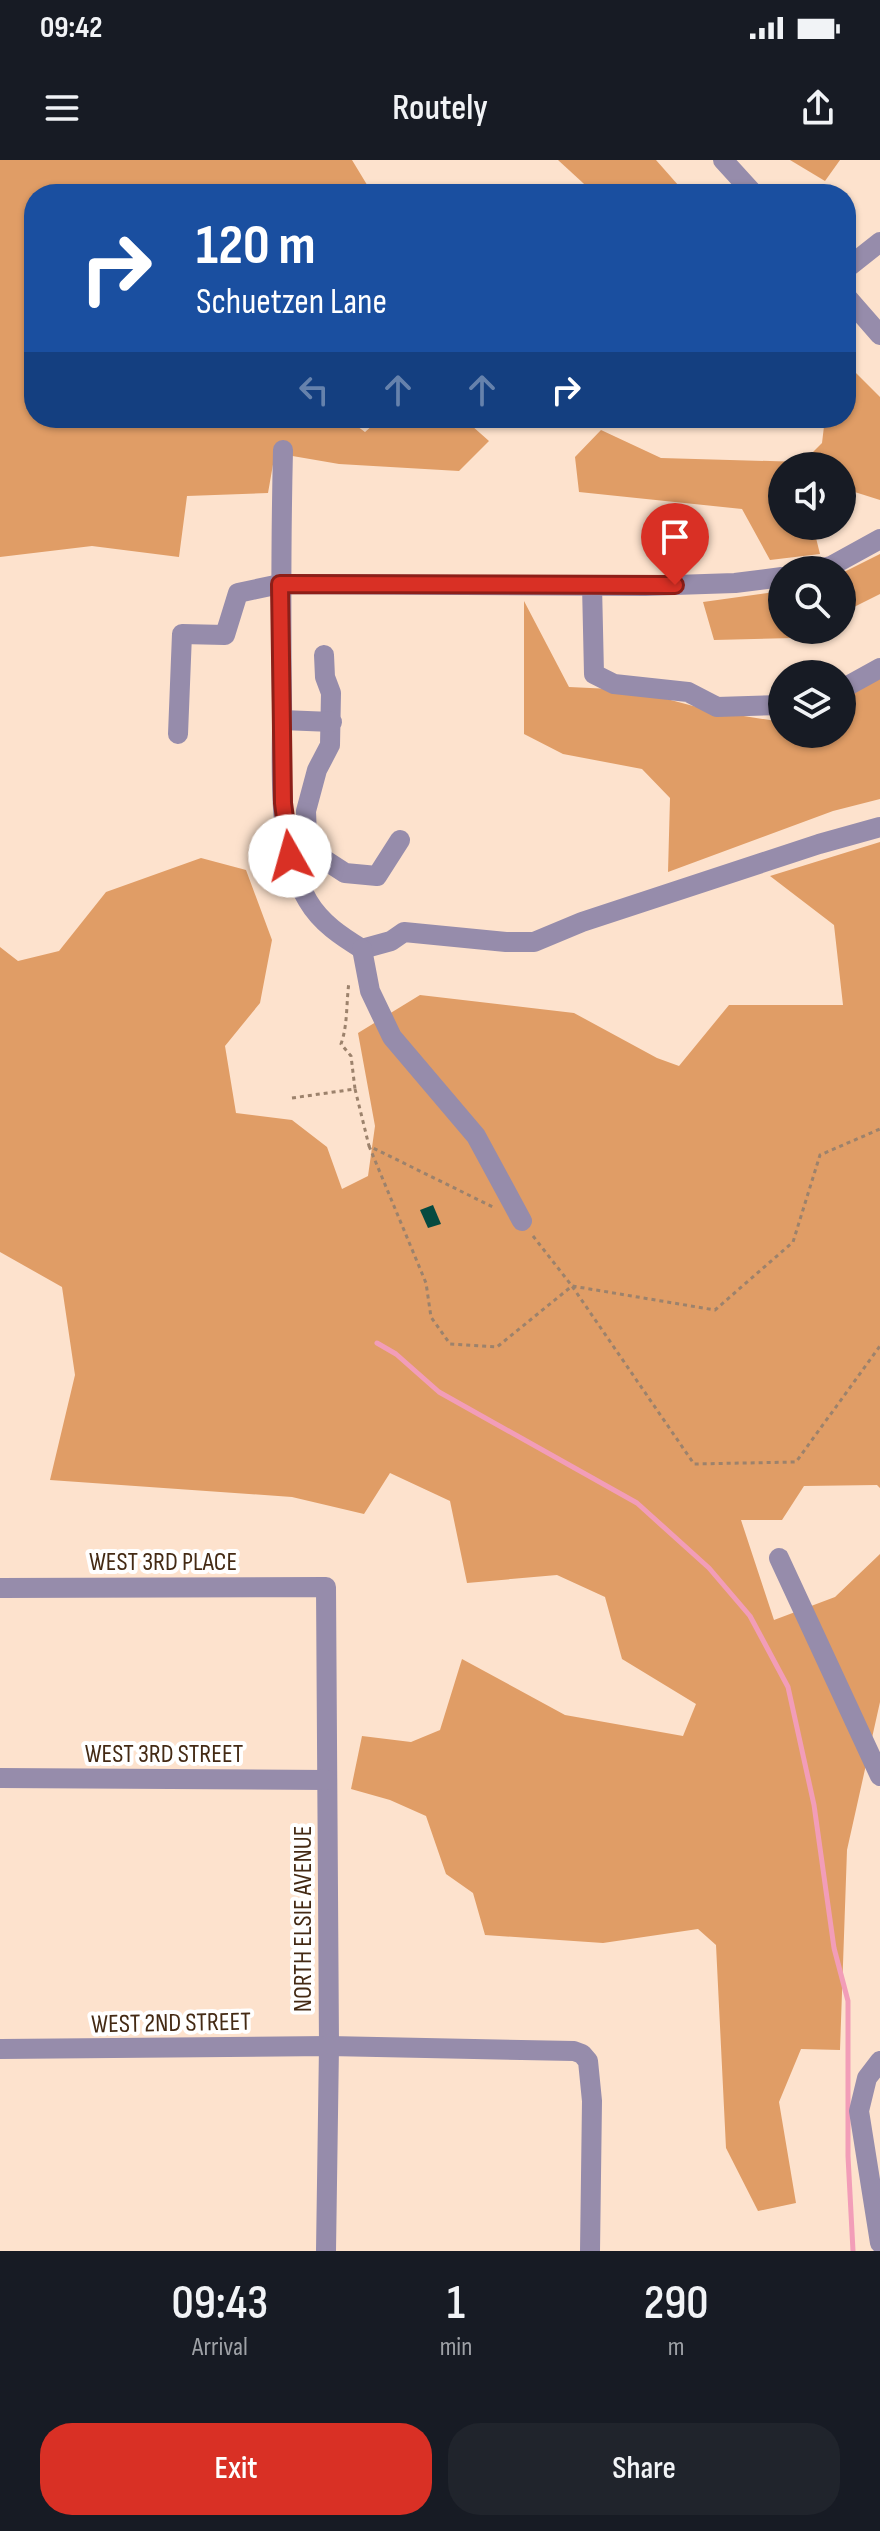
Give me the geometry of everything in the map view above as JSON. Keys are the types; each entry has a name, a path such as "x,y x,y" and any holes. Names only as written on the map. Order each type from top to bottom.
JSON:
{"street":[{"path":"723,160 745,184"},
{"path":"856,261 880,242"},
{"path":"856,307 880,335"},
{"path":"283,450 280,584 283,803 290,856 308,900 330,929 359,947 391,941 404,932 534,942 582,922 880,827"},
{"path":"849,556 880,539"},
{"path":"178,734 182,634 225,635 238,593 280,584 592,585 735,583 768,579"},
{"path":"592,585 594,674 614,684 688,692 717,707 768,705"},
{"path":"324,655 325,677 331,693 330,745 317,770 306,811 307,837 325,860 345,873 377,876 400,840"},
{"path":"856,681 880,668"},
{"path":"282,720 332,722"},
{"path":"359,947 370,991 392,1037 476,1136 522,1221"},
{"path":"779,1558 880,1776"},
{"name":"WEST 3RD PLACE","path":"0,1588 326,1587"},
{"name":"NORTH ELSIE AVENUE","path":"326,1587 329,2046 326,2251"},
{"name":"WEST 3RD STREET","path":"0,1778 327,1780"},
{"name":"WEST 2ND STREET","path":"0,2049 329,2046 574,2051 588,2061 592,2101 590,2251"},
{"path":"880,2061 867,2078 859,2111 880,2243"}],"path":[{"path":"359,947 344,1012 347,1029 341,1044 351,1056 355,1089 369,1146 426,1283 431,1317 450,1344 497,1347 572,1286 715,1310 793,1242 820,1155 880,1129"},
{"path":"292,1098 355,1089"},
{"path":"369,1146 494,1208"},
{"path":"522,1221 572,1286 694,1464 796,1462 880,1346"}],"shaded area":[{"path":"0,160 352,160 367,184 24,184 24,428 360,428 365,432 370,428 474,428 489,441 459,471 339,464 275,453 268,493 187,496 179,557 92,546 0,557"},
{"path":"558,160 656,160 677,184 584,184"},
{"path":"790,160 840,160 825,181"},
{"path":"856,373 880,397 880,500 856,492 856,452 813,452 822,443 824,428 856,428"},
{"path":"601,430 661,458 768,461 768,540 816,540 820,554 768,556 742,509 579,492 575,457"},
{"path":"880,554 880,594 856,606 856,566"},
{"path":"768,593 768,639 714,640 703,602"},
{"path":"524,601 569,687 633,690 712,711 768,720 768,748 856,748 856,688 880,674 880,799 833,811 668,872 670,798 642,769 563,754 524,734"},
{"path":"880,842 880,1488 877,1485 804,1486 782,1520 741,1520 774,1620 835,1597 880,1554 880,1702 847,1850 840,2050 801,2049 779,2102 796,2203 758,2211 726,2148 716,1945 698,1929 603,1943 485,1935 473,1893 446,1874 426,1816 390,1800 351,1789 362,1736 411,1742 440,1730 462,1659 565,1715 683,1736 696,1704 622,1659 605,1597 557,1575 467,1583 450,1501 390,1473 364,1514 292,1497 50,1480 75,1375 62,1287 0,1252 0,947 18,961 59,951 106,892 201,858 246,870 272,940 260,1003 225,1046 236,1113 292,1120 327,1147 342,1189 368,1176 375,1126 358,1033 420,995 574,1013 657,1058 679,1066 729,1005 843,1005 834,925 770,876"}],"building":[{"path":"433,1205 441,1224 428,1228 420,1210"}],"waterway":[{"path":"377,1343 396,1354 439,1392 637,1503 709,1568 750,1616 788,1687 814,1805 834,1948 848,2001 848,2156 853,2251"}],"route":[{"path":"290,856 283,803 280,584 675,585"}]}
